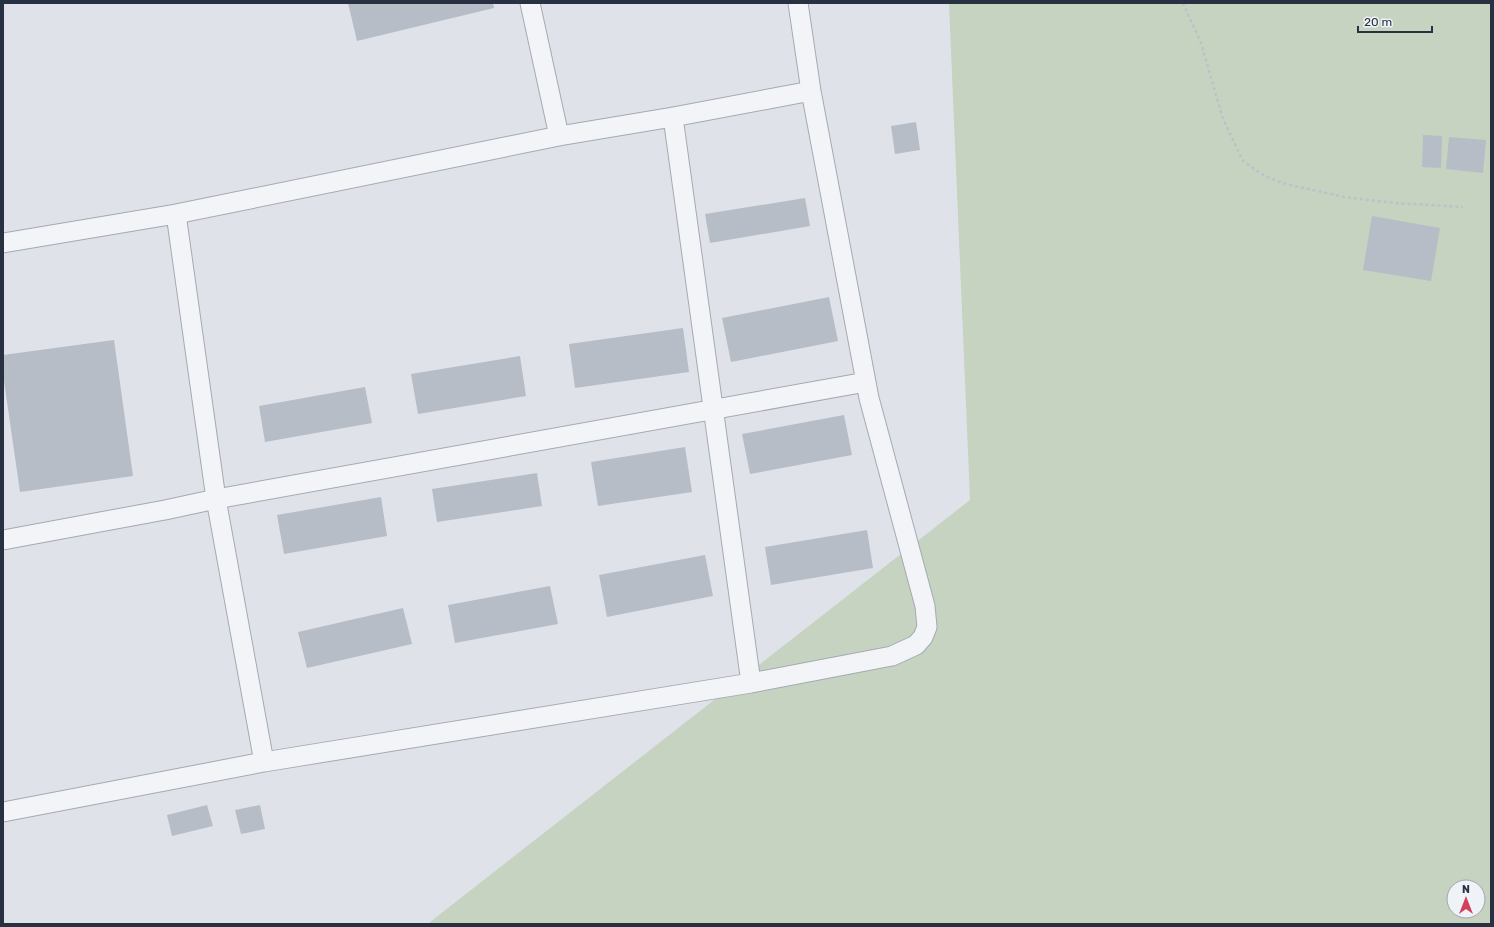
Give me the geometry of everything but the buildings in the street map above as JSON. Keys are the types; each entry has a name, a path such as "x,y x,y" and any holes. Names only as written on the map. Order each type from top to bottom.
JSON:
{"street":[{"path":"530,3 559,136"},
{"path":"3,812 264,762 751,683 892,656 916,645 923,637 928,627 925,606 869,398 811,91 798,3"},
{"path":"3,243 176,214 559,136 673,117 811,91"},
{"path":"673,117 751,683"},
{"path":"176,214 216,499 264,762"},
{"path":"3,540 216,499 713,411 866,382"}],"path":[{"path":"1183,3 1201,43 1223,119 1243,161 1263,175 1282,182 1344,197 1395,203 1463,208"}],"green space":[{"path":"949,3 1491,3 1491,924 429,924 970,500"}]}
